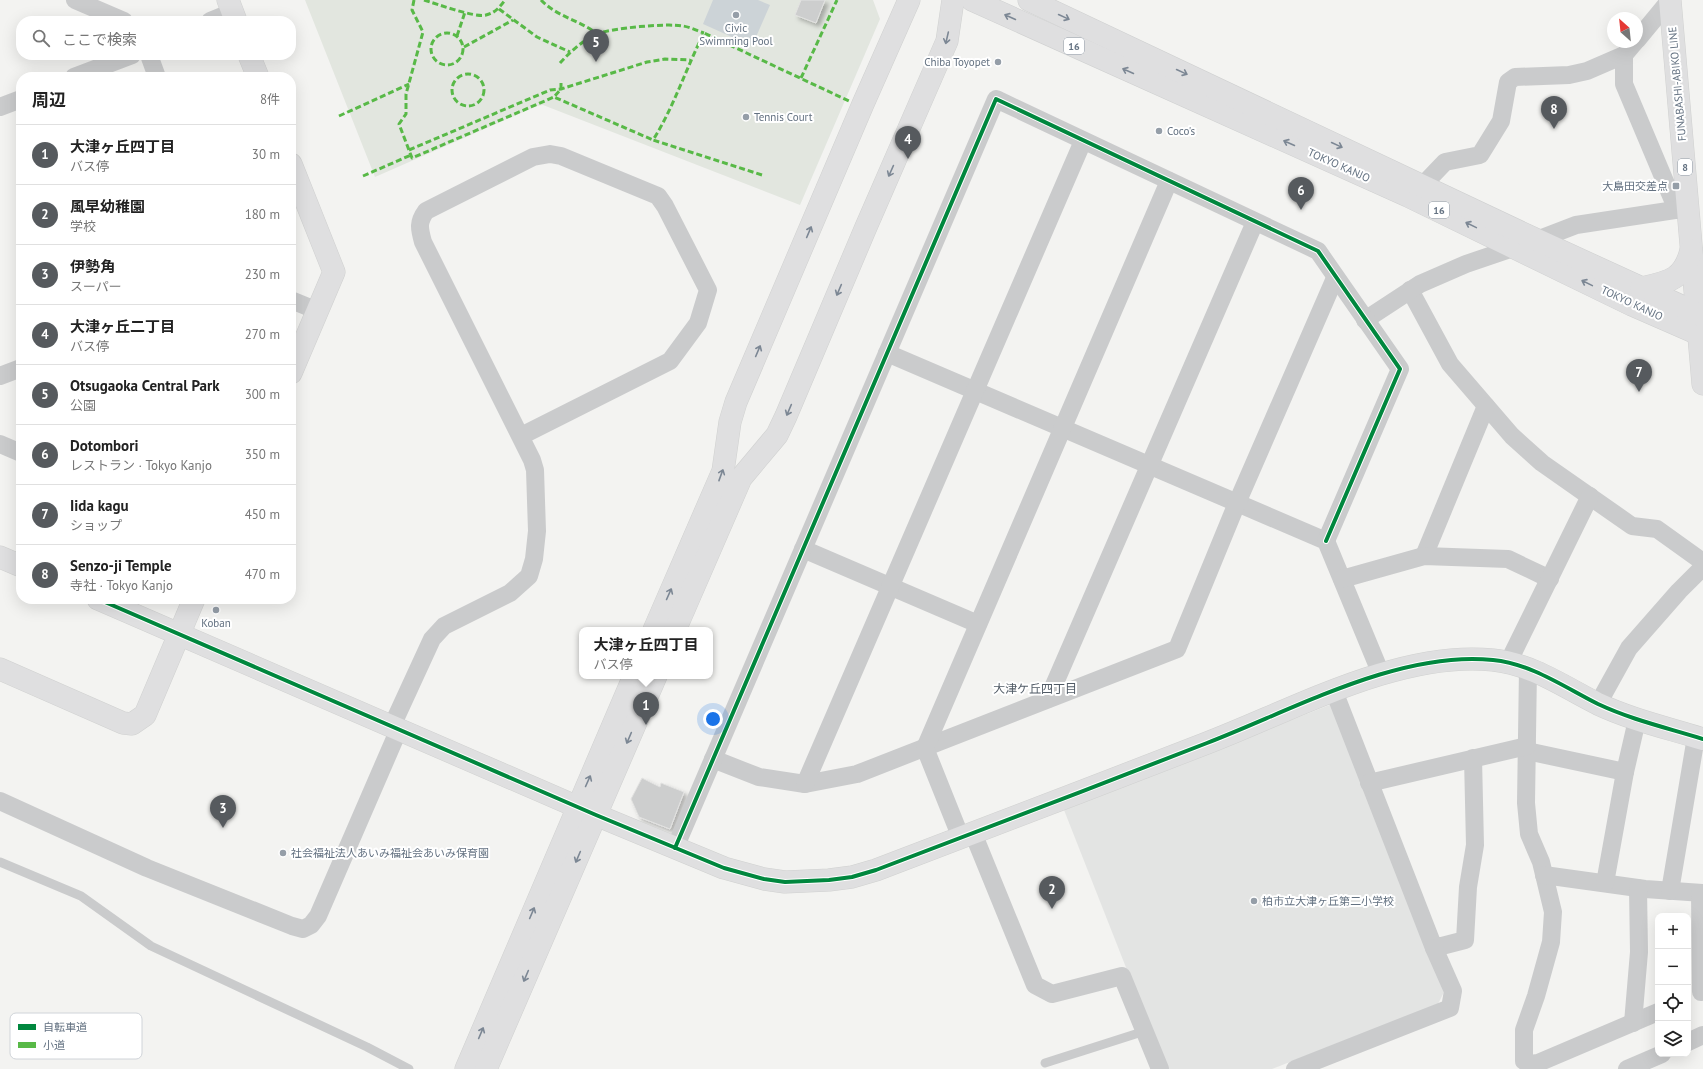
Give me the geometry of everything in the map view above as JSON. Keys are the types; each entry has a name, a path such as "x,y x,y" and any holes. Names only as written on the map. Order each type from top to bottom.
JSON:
{"main road":[{"path":"655,627 723,471 730,422 736,402 909,0"},
{"path":"676,627 741,478 776,435 786,416 947,41 953,0"},
{"name":"TOKYO KANJO","path":"972,0 1408,196 1516,247 1632,305 1700,325"},
{"name":"TOKYO KANJO","path":"1029,0 1641,288 1700,325"},
{"name":"FUNABASHI-ABIKO LINE","path":"1670,0 1690,211 1691,250 1700,325 1703,384"},
{"path":"251,60 256,72"},
{"path":"296,177 334,272 296,362"},
{"path":"1641,288 1667,281 1682,273 1688,263 1691,250"},
{"path":"0,557 16,564"},
{"path":"113,604 586,811 675,848 744,874 778,881 806,882 864,874 1210,742 1334,691 1406,666 1438,660 1465,658 1494,660 1518,666 1554,680 1598,704 1637,720 1699,738"},
{"path":"0,669 123,723 132,724 145,715 192,604"},
{"path":"486,1069 586,811 633,679"},
{"path":"466,1069 586,811 654,679"}],"street":[{"path":"75,0 112,16"},
{"path":"1643,33 1670,0"},
{"path":"221,16 232,11"},
{"path":"1423,185 1445,162 1480,155 1501,121 1508,82 1515,77 1569,75 1587,71 1628,48"},
{"path":"1537,240 1576,225 1690,211 1624,84 1632,48"},
{"path":"95,72 121,60"},
{"path":"151,60 155,72"},
{"path":"675,848 996,99 1318,251 1335,278 1400,369 1326,541"},
{"path":"0,107 16,100"},
{"path":"805,784 1083,141"},
{"path":"0,801 147,868 292,926 304,929 311,925 318,916 432,639 444,626 510,593 529,576 534,559 537,531 535,470 521,436 423,242 419,230 419,221 426,211 533,157 550,154 568,159 658,196 669,213 708,290 698,323 670,361 521,436"},
{"path":"1160,1069 1122,976 1052,994 1035,985 967,835 925,748 1169,181"},
{"path":"1048,699 1255,222"},
{"path":"1365,320 1420,284 1466,264 1516,247"},
{"path":"713,759 759,777 805,784 857,774 1177,649 1237,503 1335,278"},
{"path":"1410,290 1450,364 1512,436 1542,463 1632,526 1657,529 1703,562"},
{"path":"296,302 318,311"},
{"path":"886,353 1326,541 1381,674"},
{"path":"0,376 16,370"},
{"path":"1424,556 1486,406"},
{"path":"0,444 16,451"},
{"path":"1590,496 1550,579 1518,666 1527,748 1526,803 1529,834 1544,875 1553,912 1551,942 1536,996 1524,1030 1524,1061 1528,1066 1538,1063 1655,1013"},
{"path":"803,549 978,624"},
{"path":"1342,579 1424,556 1508,560 1550,579"},
{"path":"1598,704 1629,648 1679,591 1703,568"},
{"path":"1295,1069 1450,1008 1453,991 1434,948 1334,691"},
{"path":"1605,883 1625,772 1637,720"},
{"path":"1670,891 1699,738"},
{"path":"1369,782 1472,758 1527,748 1625,772"},
{"path":"1434,948 1465,940 1468,887 1475,845 1472,758"},
{"path":"1544,875 1638,888 1701,893 1697,994"},
{"path":"1633,1023 1639,952 1638,888"},
{"path":"1691,1041 1703,1035"},
{"path":"1627,1069 1661,1059"}],"lane":[{"path":"0,862 81,896 151,946 367,1047 409,1069"},
{"path":"1045,1062 1145,1032"}],"shaded area":[{"path":"305,0 873,0 880,19 800,205 543,105 537,106 375,177"},
{"name":"Civic Swimming Pool","path":"713,0 758,0 770,5 752,46 703,24"},
{"name":"柏市立大津ヶ丘第二小学校","path":"1332,704 1444,992 1438,1004 1272,1069 1166,1069 1064,810"}],"building":[{"path":"801,0 825,0 816,23 795,15"},
{"path":"642,778 660,787 661,783 684,792 670,829 639,817 631,799"}],"marked path":[{"path":"414,0 412,10 423,32 406,94 406,114 399,124 412,158 554,97"},
{"path":"424,0 456,10 481,15 486,15 495,11 505,0"},
{"path":"541,0 554,11 583,25 597,34"},
{"path":"801,78 837,0"},
{"path":"499,9 537,37 570,52"},
{"path":"457,36 465,12"},
{"path":"464,47 513,20"},
{"path":"560,63 582,43 597,34 604,32 640,27 675,25 704,33"},
{"path":"444,33 450,33 460,40 463,49 462,55 456,62 450,65 444,65 434,58 431,52 431,46 438,36 444,33"},
{"path":"762,175 653,140 674,101 704,33 849,101"},
{"path":"409,150 550,90 561,89 647,62 665,59 690,60"},
{"path":"465,74 471,74 481,81 484,90 483,96 477,103 471,106 465,106 455,99 452,93 452,87 459,77 465,74"},
{"path":"561,83 561,89 554,97 653,140"},
{"path":"339,116 409,84"},
{"path":"363,176 411,155"}],"cycle path":[{"path":"675,848 996,99 1318,251 1400,369 1326,541"},
{"path":"110,604 596,815 724,868 764,879 785,882 829,880 852,877 876,870 1207,743 1347,685 1384,673 1421,664 1458,659 1507,662 1534,671 1611,710 1703,739"}],"place":[{"name":"Civic Swimming Pool","path":"736,15"},
{"name":"Otsugaoka Central Park","path":"596,62"},
{"name":"Chiba Toyopet","path":"998,62"},
{"name":"Tennis Court","path":"746,117"},
{"name":"Senzo-ji Temple","path":"1554,129"},
{"name":"Coco's","path":"1159,131"},
{"name":"大津ヶ丘二丁目","path":"908,159"},
{"name":"大島田交差点","path":"1676,186"},
{"name":"Dotombori","path":"1301,210"},
{"name":"Iida kagu","path":"1639,392"},
{"name":"Koban","path":"216,610"},
{"name":"大津ヶ丘四丁目","path":"646,725"},
{"name":"伊勢角","path":"223,828"},
{"name":"社会福祉法人あいみ福祉会あいみ保育園","path":"283,853"},
{"name":"柏市立大津ヶ丘第二小学校","path":"1254,901"},
{"name":"風早幼稚園","path":"1052,909"}],"district":[{"name":"大津ケ丘四丁目","path":"1035,688"}]}
